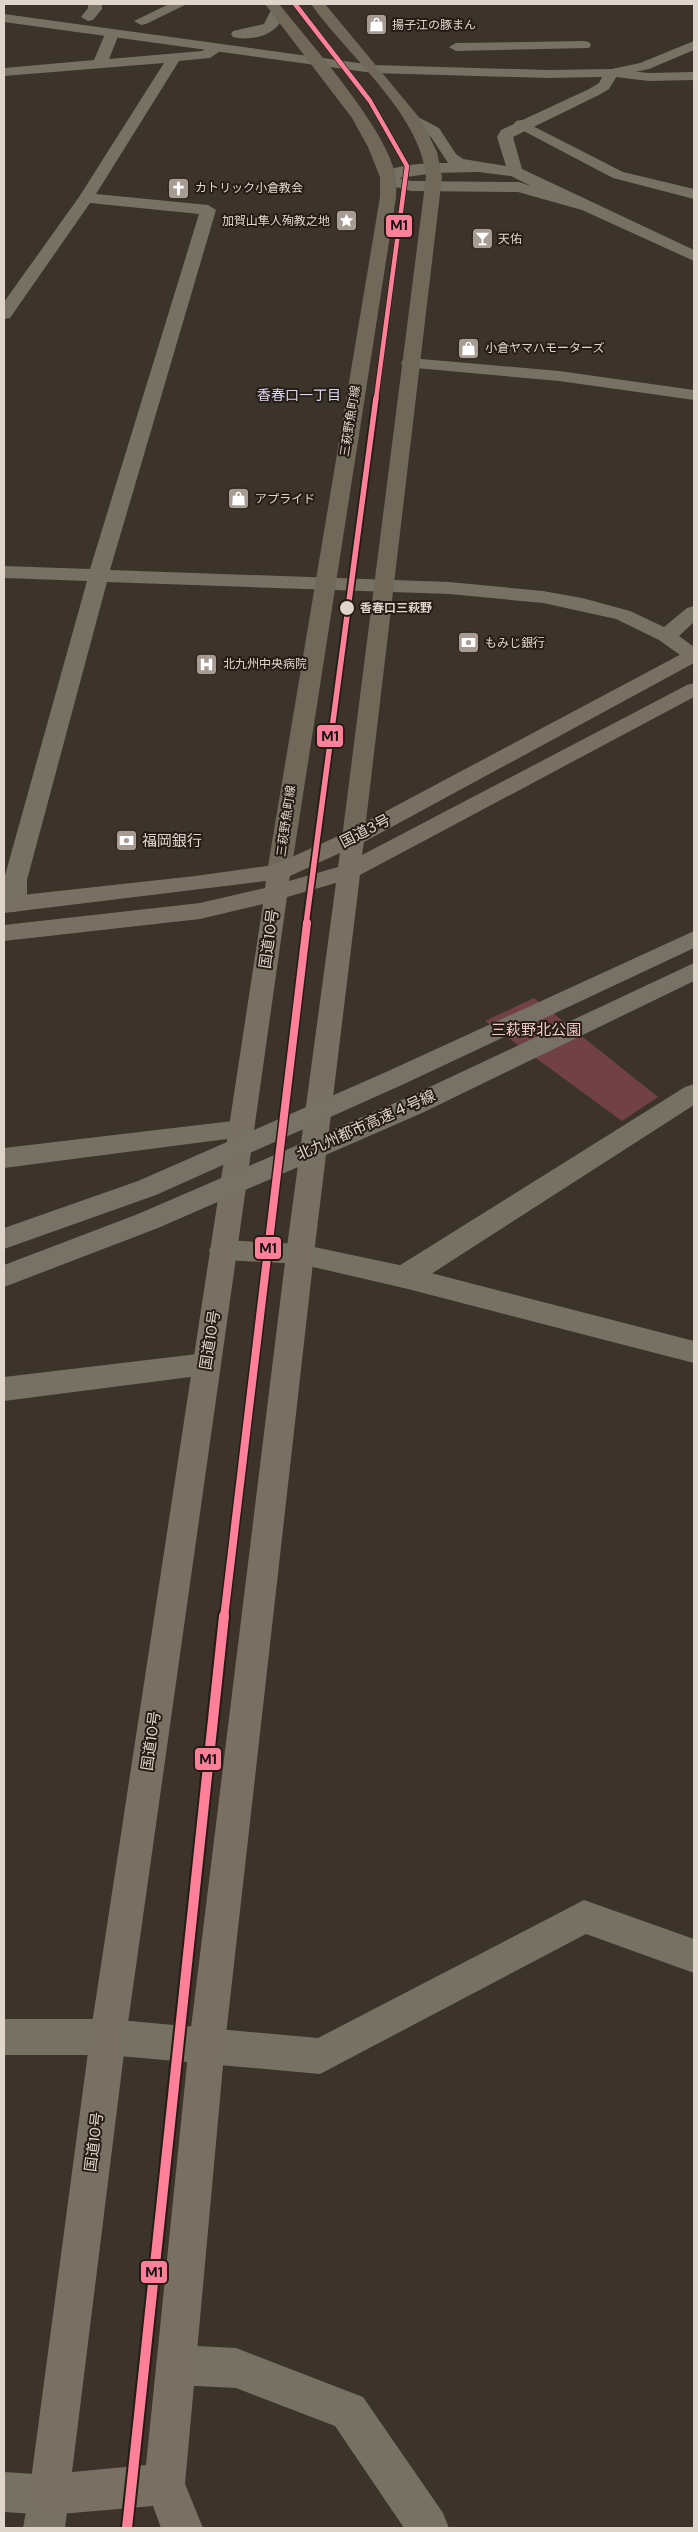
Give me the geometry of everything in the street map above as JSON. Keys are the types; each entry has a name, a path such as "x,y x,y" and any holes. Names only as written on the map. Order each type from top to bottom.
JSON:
{"highway":[{"name":"国道3号","path":"4,933 200,911 277,882 353,838 694,656"},
{"name":"国道3号","path":"10,904 195,884 277,882 350,870 694,689"},
{"path":"182,2528 165,2484 207,2044 300,1254 353,838"},
{"name":"国道10号","path":"46,2512 108,2037 277,882"},
{"name":"北九州都市高速４号線","path":"4,1240 147,1188 395,1078 694,938"},
{"name":"北九州都市高速４号線","path":"4,1276 148,1221 413,1106 694,971"},
{"path":"46,2512 165,2484"}],"main road":[{"path":"318,4 415,121 426,139 435,177 418,321 410,363 382,587 353,838"},
{"name":"三萩野魚町線","path":"275,7 299,49 359,117 376,147 388,177 388,197 277,882"}],"street":[{"path":"141,21 180,4"},
{"path":"4,6 92,10 154,30 299,49 366,61 408,56 476,52 587,52"},
{"path":"275,7 278,17 273,25 261,31 233,34 299,49 366,61 575,74 612,65 650,77 694,76"},
{"path":"92,10 119,19 170,25"},
{"path":"4,18 216,49 299,49"},
{"path":"100,64 112,34"},
{"path":"408,56 456,62 644,66 689,46"},
{"path":"456,47 476,52"},
{"path":"4,72 205,55 216,49"},
{"path":"4,314 86,198 174,58"},
{"path":"389,89 394,80 408,78 566,80 612,65"},
{"path":"515,172 505,137 506,133 521,124 604,86 612,65"},
{"path":"415,121 438,135 453,162 515,172 694,256"},
{"path":"521,124 618,175 694,194"},
{"path":"388,177 401,185 478,167"},
{"path":"435,177 519,187 582,205"},
{"path":"10,904 98,577 208,210 86,198"},
{"path":"410,363 559,376 694,395"},
{"path":"4,572 98,577 449,588 543,597 582,604 623,615 666,636 694,656"},
{"path":"666,636 694,612"},
{"path":"404,1277 694,1093"},
{"path":"4,1158 241,1129"},
{"path":"223,1250 300,1254 404,1277 694,1352"},
{"path":"4,1389 206,1364"},
{"path":"4,2037 108,2037 207,2044 320,2056 584,1917 694,1956"},
{"path":"176,2365 236,2368 349,2410 428,2528"},
{"path":"161,2528 165,2484"},
{"path":"4,2492 46,2512"}],"green space":[{"name":"三萩野北公園","path":"534,998 658,1097 622,1121 485,1021"}],"transit line":[{"name":"M1","path":"127,2528 216,1682 320,811 407,166 370,101 295,4"}],"place":[{"name":"揚子江の豚まん","path":"376,25"},
{"name":"カトリック小倉教会","path":"179,188"},
{"name":"加賀山隼人殉教之地","path":"346,221"},
{"name":"天佑","path":"482,239"},
{"name":"小倉ヤマハモーターズ","path":"469,348"},
{"name":"アプライド","path":"239,499"},
{"name":"香春口三萩野","path":"347,608"},
{"name":"もみじ銀行","path":"469,643"},
{"name":"北九州中央病院","path":"207,664"},
{"name":"福岡銀行","path":"126,841"}],"district":[{"name":"香春口一丁目","path":"299,395"}]}
